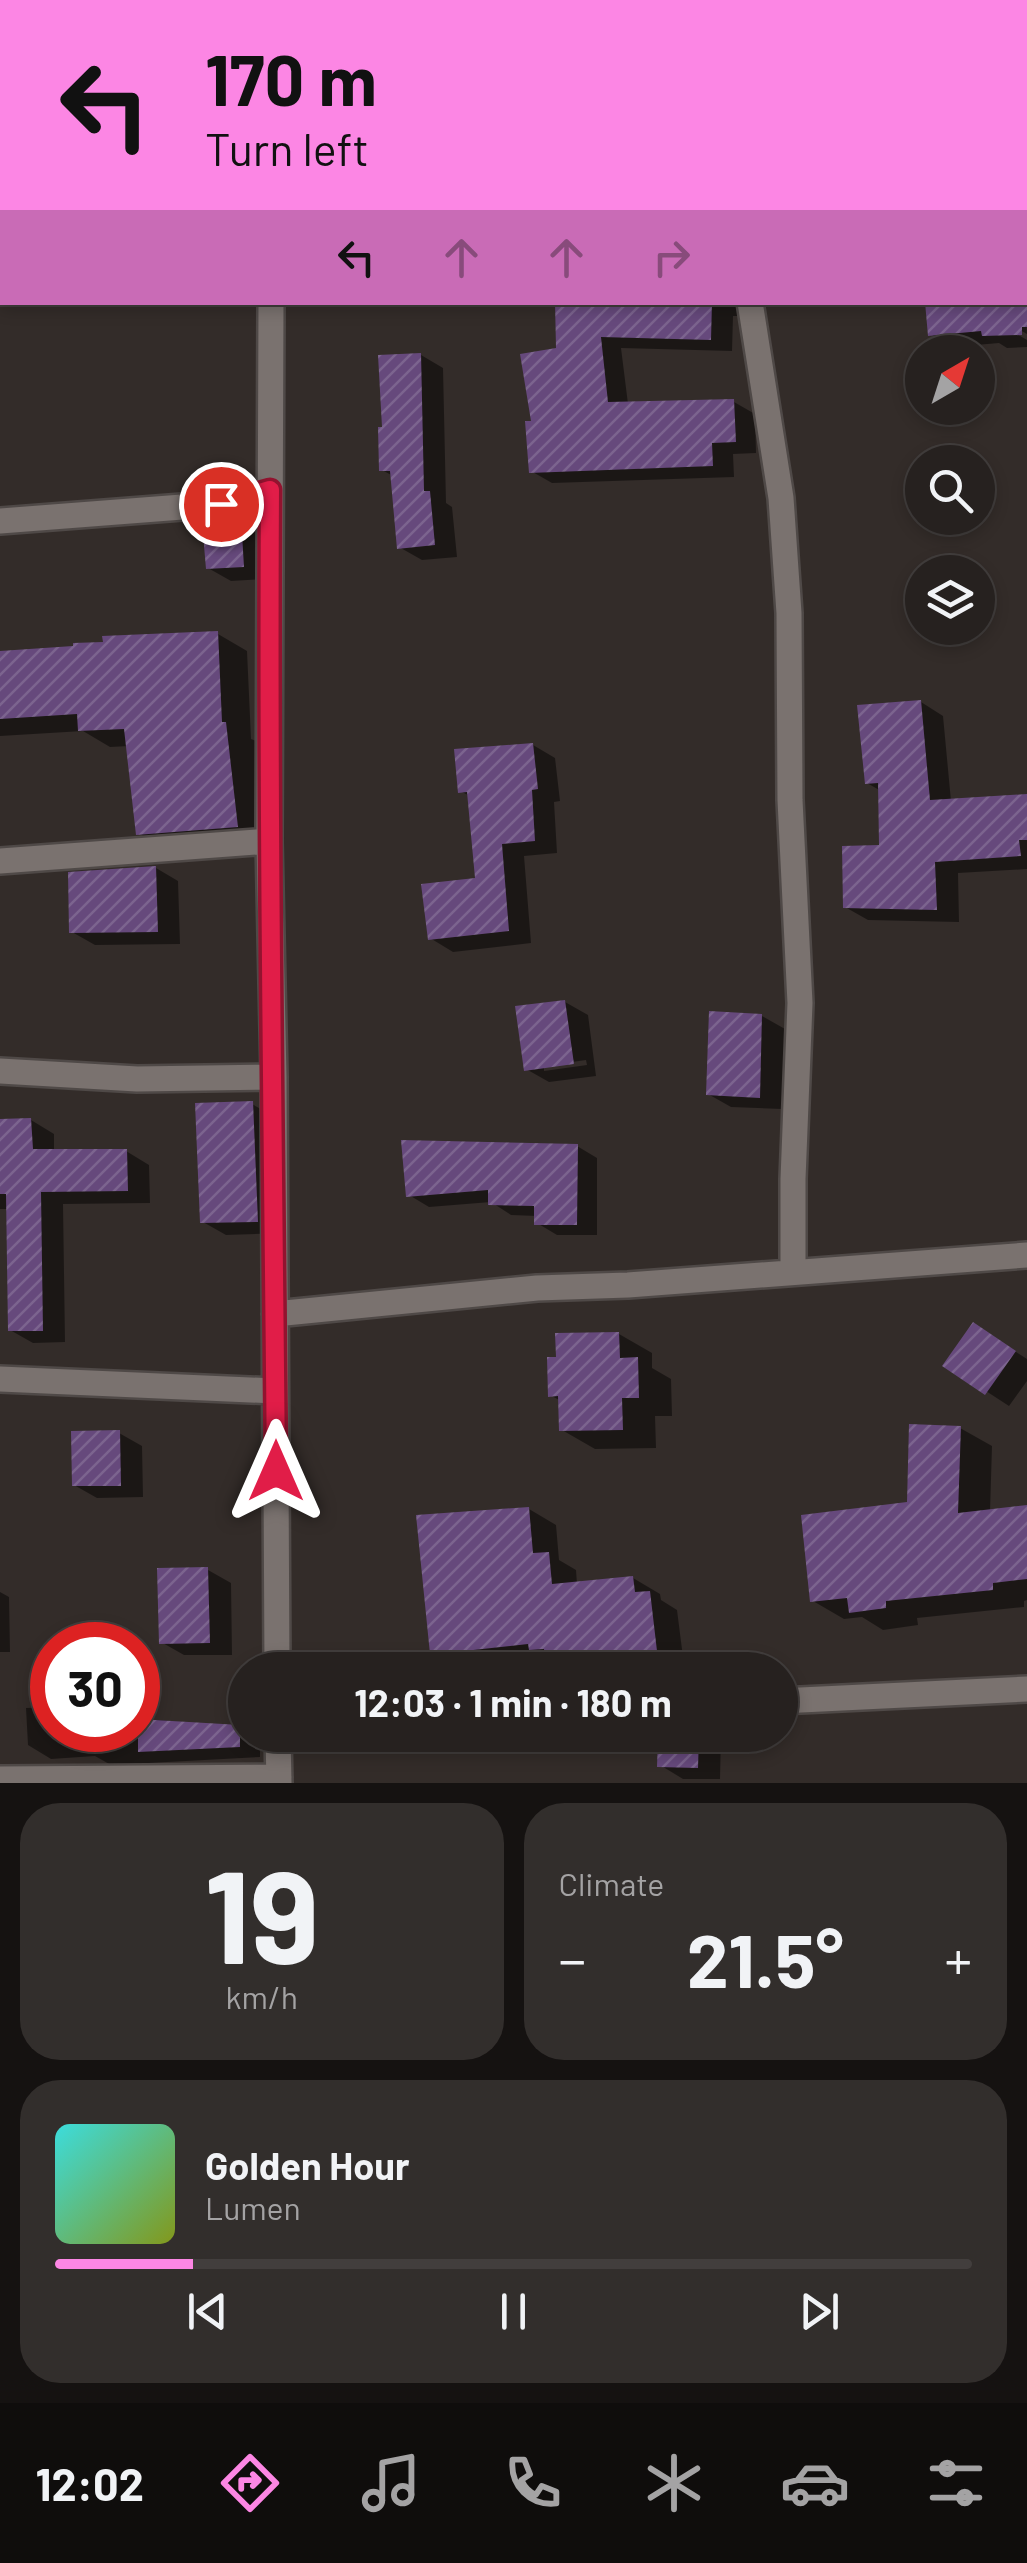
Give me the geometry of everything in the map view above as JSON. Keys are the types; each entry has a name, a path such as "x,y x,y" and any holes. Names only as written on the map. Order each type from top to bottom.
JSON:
{"street":[{"path":"271,305 269,840 277,1652"},
{"path":"750,305 781,498 788,613 790,800 800,1003 793,1271"},
{"path":"0,521 221,504 270,490"},
{"path":"0,861 269,840"},
{"path":"0,1070 137,1079 274,1077"},
{"path":"275,1314 536,1288 628,1286 1027,1255"},
{"path":"0,1379 275,1391"},
{"path":"798,1700 1027,1688"},
{"path":"0,1779 278,1780 278,1752"}],"building":[{"path":"555,305 712,305 711,340 601,337 608,402 734,399 736,442 712,443 713,466 529,473 525,421 531,421 520,354 556,348"},
{"path":"925,305 1027,305 1027,327 1022,327 1022,335 982,335 981,331 928,335"},
{"path":"421,353 424,491 430,491 435,545 397,549 390,471 379,471 378,427 382,427 378,355"},
{"path":"241,517 244,567 206,569 202,522"},
{"path":"218,631 222,722 226,722 238,827 136,835 124,729 78,731 77,714 0,719 0,651 103,642 102,636"},
{"path":"921,700 930,800 1027,794 1027,840 1019,840 1021,856 935,862 937,910 843,908 842,846 879,845 878,783 865,784 857,705"},
{"path":"533,743 538,789 532,790 535,841 502,844 509,931 428,940 421,884 475,878 467,792 458,793 454,749"},
{"path":"156,866 158,932 69,933 68,872"},
{"path":"565,1000 574,1064 524,1071 515,1006"},
{"path":"709,1011 762,1014 760,1098 706,1095"},
{"path":"253,1101 258,1222 200,1223 195,1103"},
{"path":"31,1118 33,1149 127,1149 128,1191 41,1192 43,1331 8,1331 6,1194 0,1194 0,1119"},
{"path":"401,1140 578,1144 577,1225 534,1225 534,1206 488,1205 488,1190 406,1197"},
{"path":"973,1322 1016,1351 985,1395 942,1366"},
{"path":"619,1332 620,1358 638,1357 639,1398 622,1398 623,1430 559,1431 558,1396 548,1397 547,1357 556,1357 555,1333"},
{"path":"909,1424 961,1426 958,1513 1027,1505 1027,1579 993,1583 993,1590 886,1601 886,1608 849,1613 847,1598 810,1602 801,1515 907,1502"},
{"path":"120,1430 121,1486 72,1486 71,1431"},
{"path":"529,1507 533,1553 549,1552 552,1584 633,1576 635,1592 650,1591 657,1651 544,1652 529,1650 528,1644 430,1652 416,1515"},
{"path":"208,1567 210,1643 160,1644 157,1568"},
{"path":"160,1720 228,1724 228,1748 160,1751"},
{"path":"657,1752 698,1752 698,1768 657,1767"}],"route":[{"path":"221,504 270,490 269,840 276,1471"}]}
